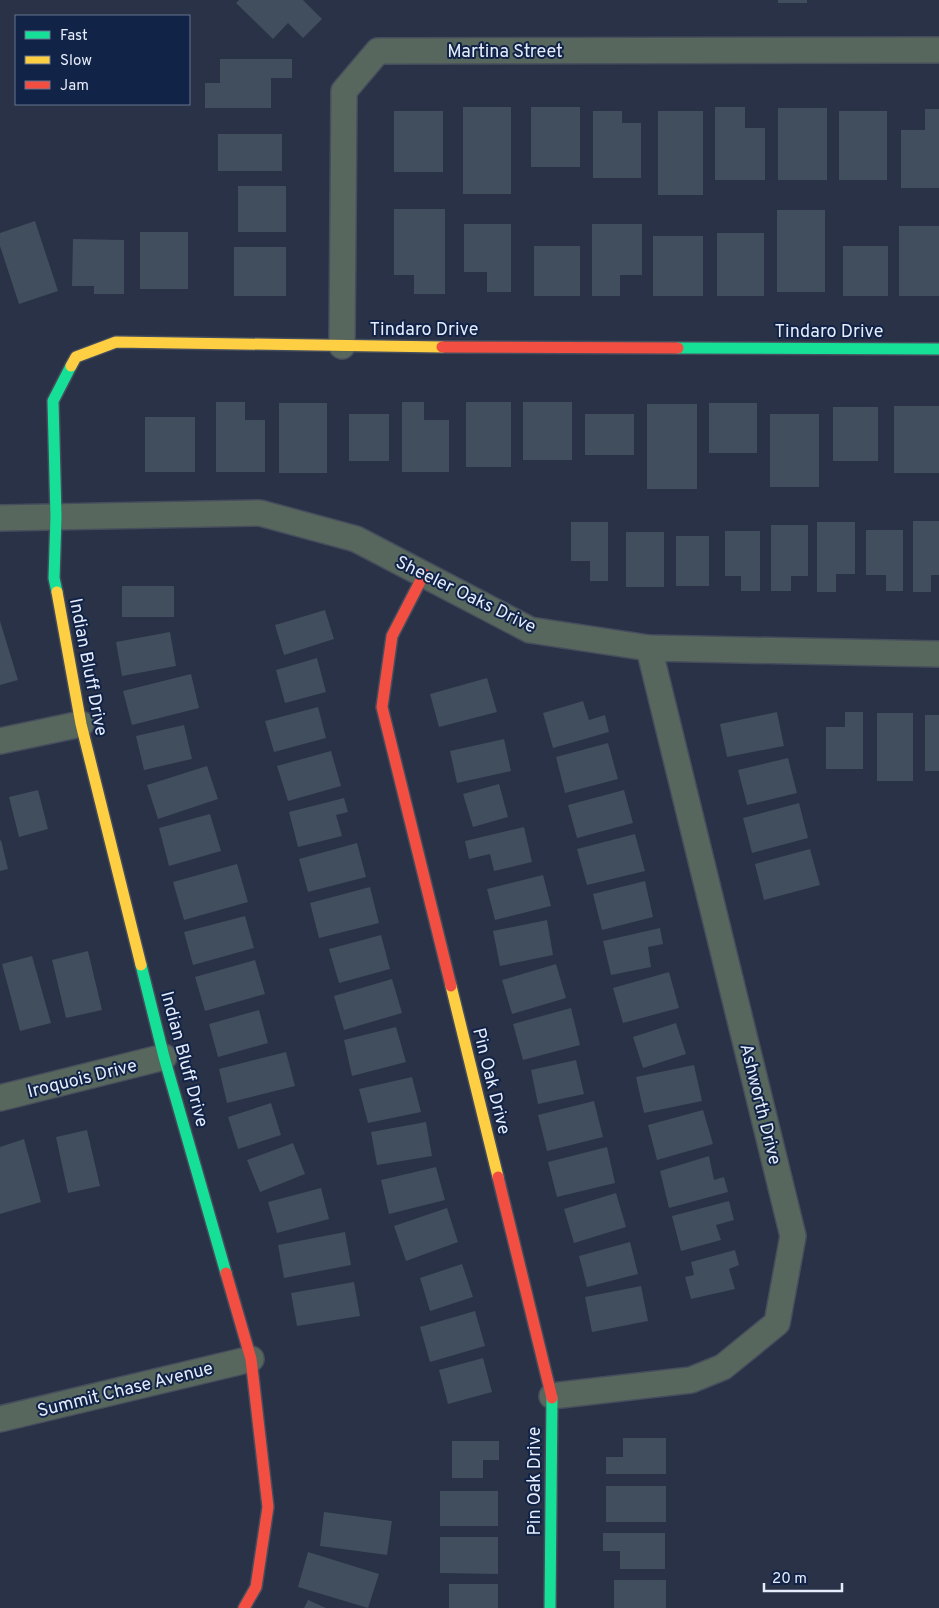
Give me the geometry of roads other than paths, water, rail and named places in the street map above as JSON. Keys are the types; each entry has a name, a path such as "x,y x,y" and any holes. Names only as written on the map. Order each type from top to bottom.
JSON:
{"street":[{"name":"Martina Street","path":"342,346 344,91 378,51 939,50"},
{"name":"Tindaro Drive","path":"56,517 53,401 76,357 116,342 342,346 939,349"},
{"name":"Sheeler Oaks Drive","path":"0,518 260,513 356,539 530,630 649,648 939,654"},
{"name":"Indian Bluff Drive","path":"56,517 54,578 82,724 164,1057 251,1359 268,1507 256,1587 244,1608"},
{"name":"Pin Oak Drive","path":"424,574 392,636 382,707 552,1396 550,1608"},
{"name":"Ashworth Drive","path":"552,1396 691,1380 723,1367 777,1323 793,1236 649,648"},
{"path":"0,741 82,724"},
{"name":"Iroquois Drive","path":"0,1098 164,1057"},
{"name":"Summit Chase Avenue","path":"0,1419 251,1359"}]}
